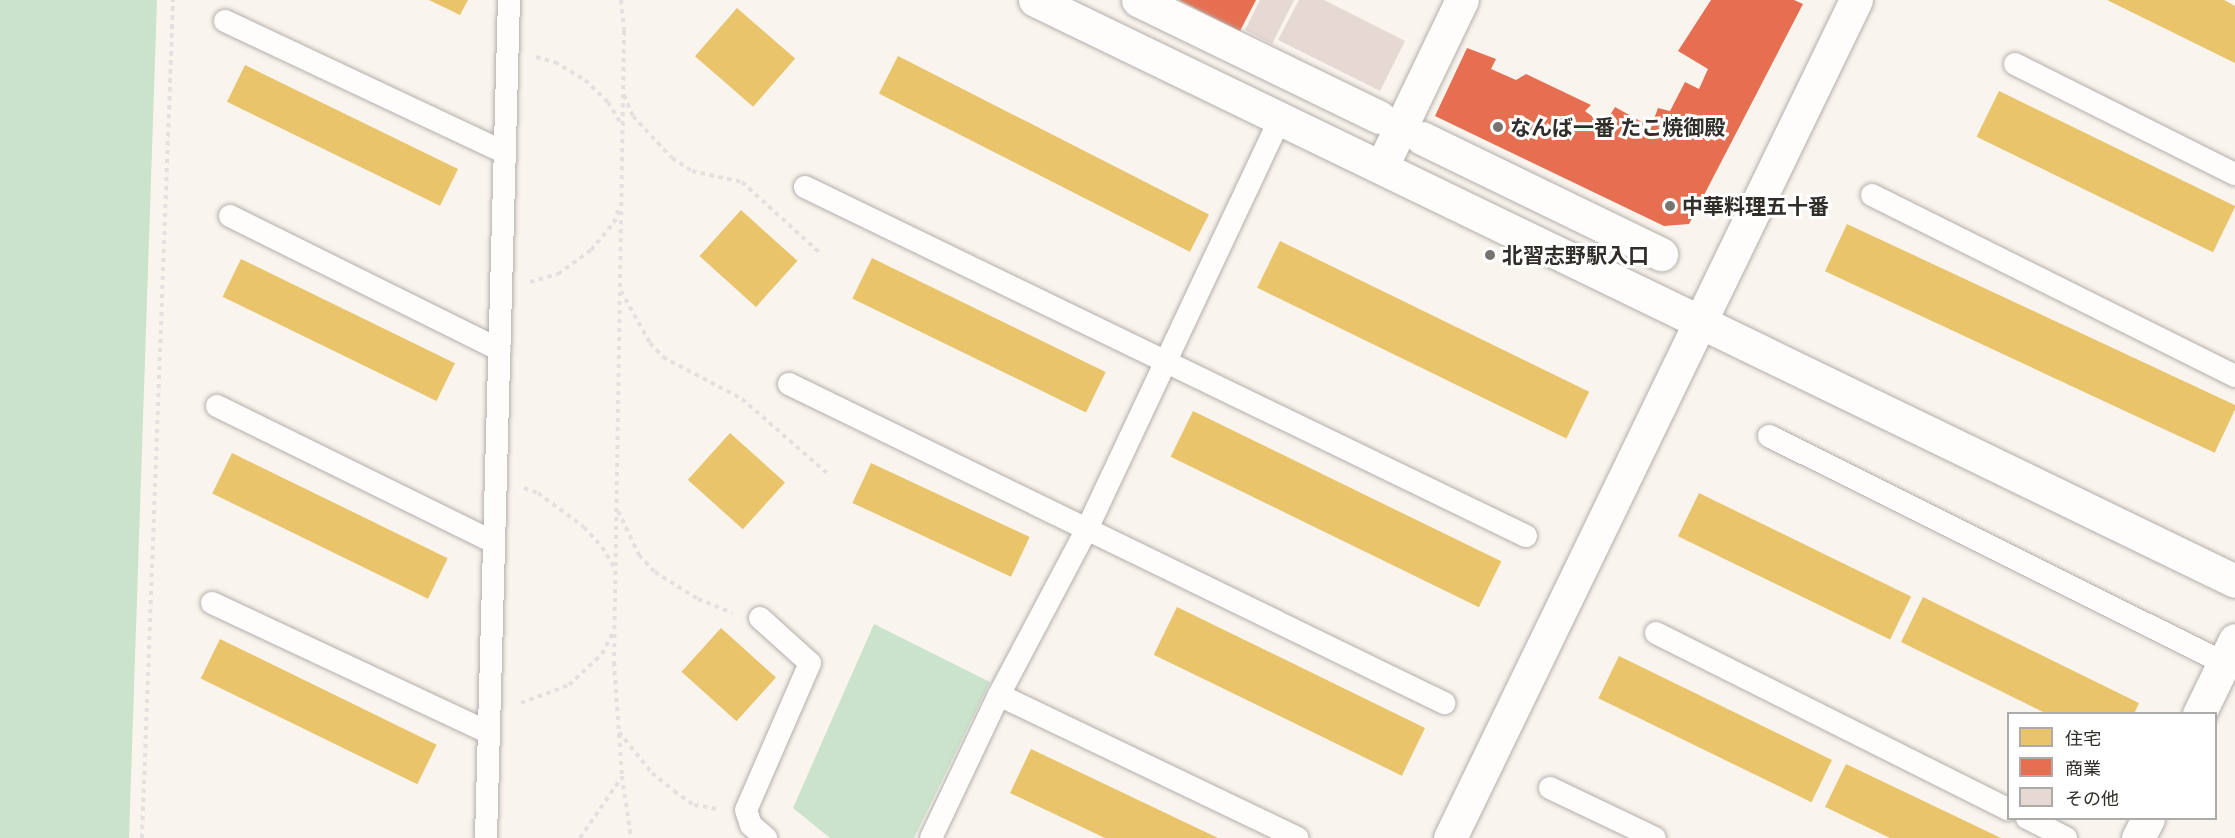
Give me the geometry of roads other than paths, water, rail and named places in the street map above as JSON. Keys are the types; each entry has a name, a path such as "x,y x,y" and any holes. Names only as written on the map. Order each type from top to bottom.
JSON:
{"street":[{"path":"1035,0 2235,580"},
{"path":"1138,0 1379,117"},
{"path":"1382,166 1462,0"},
{"path":"1450,838 1856,0"},
{"path":"1422,138 1661,254"},
{"path":"2200,712 2230,651"},
{"path":"2138,838 2147,820"}],"lane":[{"path":"486,838 509,0"},
{"path":"225,21 504,152"},
{"path":"2015,64 2235,174"},
{"path":"931,838 999,695 1086,531 1280,119"},
{"path":"805,187 1164,363 1526,536"},
{"path":"1872,195 2235,376"},
{"path":"230,216 500,350"},
{"path":"789,384 1086,531 1444,703"},
{"path":"217,406 493,542"},
{"path":"1769,436 2230,651"},
{"path":"212,603 488,732"},
{"path":"751,617 810,663 746,810 751,825 766,838"},
{"path":"1656,633 2007,808"},
{"path":"999,695 1298,838"},
{"path":"1550,788 1655,838"},
{"path":"2029,820 2066,838"}],"place":[{"name":"なんば一番 たこ焼御殿","path":"1498,127"},
{"name":"中華料理五十番","path":"1670,206"},
{"name":"北習志野駅入口","path":"1490,255"}]}
